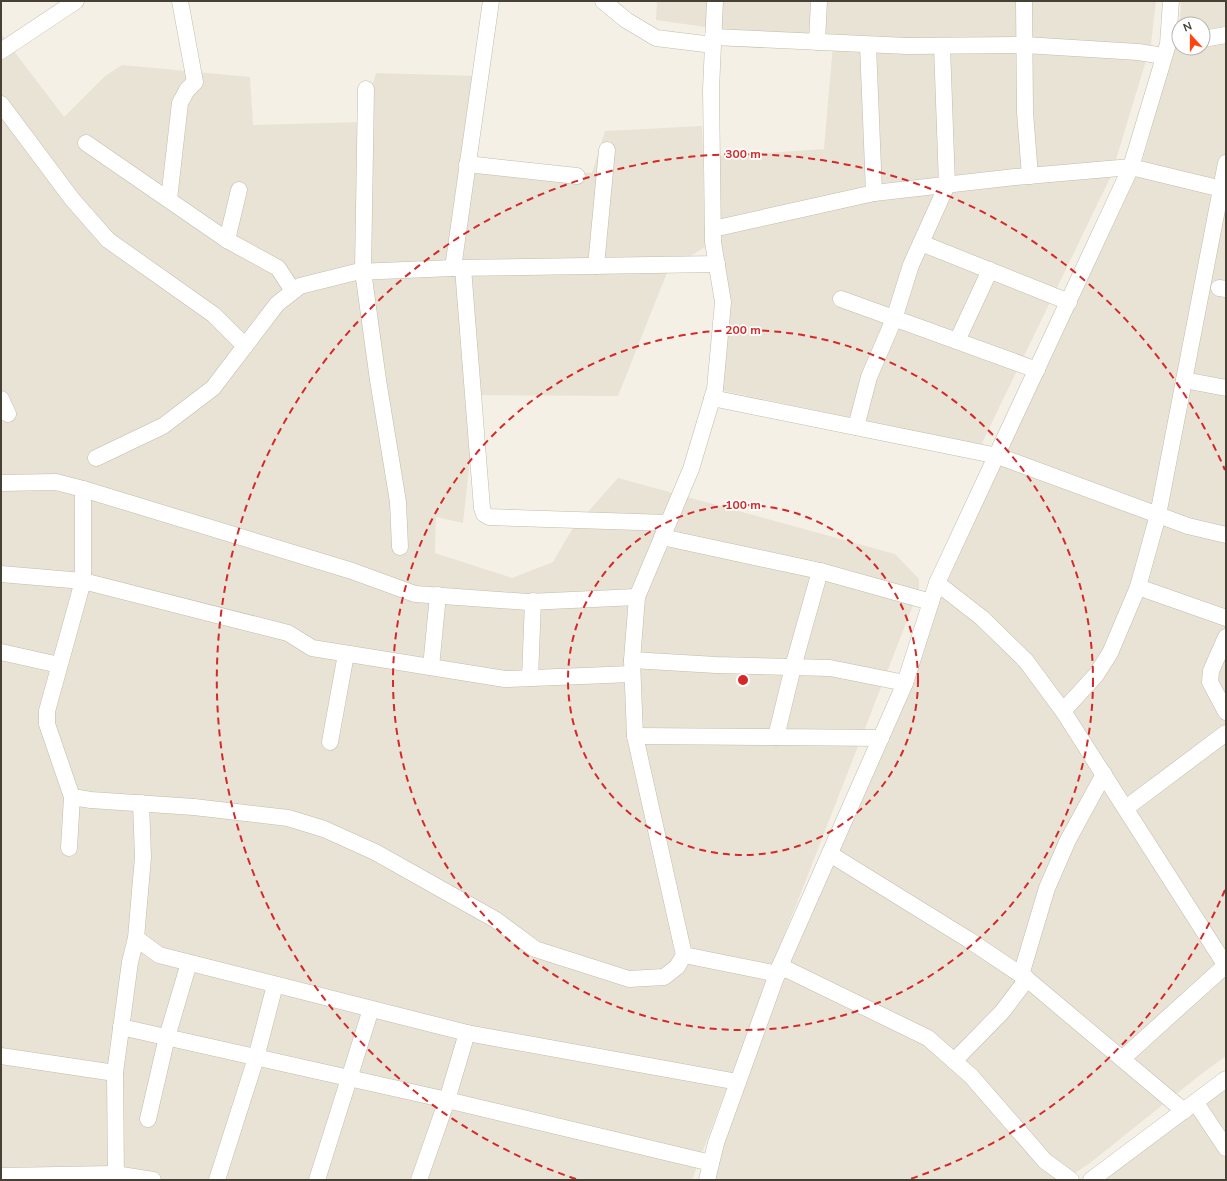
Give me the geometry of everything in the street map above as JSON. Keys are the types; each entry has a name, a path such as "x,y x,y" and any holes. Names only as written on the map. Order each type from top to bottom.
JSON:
{"street":[{"path":"1,52 76,1"},
{"path":"169,199 180,103 187,90 195,82 180,1"},
{"path":"491,1 468,164 458,268 482,508 484,514 489,516 665,530 931,602"},
{"path":"603,1 626,20 656,38 713,41 817,42 868,45 1025,45 1138,52 1170,47"},
{"path":"72,797 90,800 194,807 288,818 324,829 375,852 496,920 535,949 629,979 664,977 678,967 684,955 635,736 632,667 637,597 691,469 715,389 723,302 713,229 711,88 715,1"},
{"path":"817,42 819,1"},
{"path":"1024,1 1025,112 1030,176"},
{"path":"707,1180 716,1143 779,970 905,683 937,583 998,456 1131,167 1170,47 1171,1"},
{"path":"1211,38 1226,35"},
{"path":"868,45 874,193"},
{"path":"856,428 869,377 894,319 911,265 947,185 942,46"},
{"path":"366,89 363,271 378,380 398,502 400,547"},
{"path":"1,104 72,199 108,240 214,315 245,346"},
{"path":"86,142 228,240 278,268 293,291"},
{"path":"596,266 608,150"},
{"path":"1063,710 1096,675 1110,653 1138,587 1158,515 1184,380 1224,190 1226,163"},
{"path":"468,164 577,176"},
{"path":"713,229 874,193 1030,176 1131,167 1224,190"},
{"path":"228,240 239,190"},
{"path":"921,243 1069,302"},
{"path":"96,458 163,426 213,388 277,304 300,286 363,271 717,264"},
{"path":"956,341 990,270"},
{"path":"841,300 1037,370"},
{"path":"1184,380 1226,388"},
{"path":"712,398 998,456 1188,526 1226,535"},
{"path":"1,399 8,414"},
{"path":"1,483 56,482 83,489 352,571 416,594 533,602 637,597"},
{"path":"69,848 72,797 47,724 47,711 83,581 83,489"},
{"path":"776,737 793,667 820,571"},
{"path":"1,574 83,581 288,633 312,648 505,679 530,678 632,667 793,667 830,668 905,683"},
{"path":"937,583 982,618 1026,661 1063,710 1226,965 1122,1059"},
{"path":"1138,587 1226,618"},
{"path":"431,667 438,595"},
{"path":"530,678 533,602"},
{"path":"1226,637 1211,671 1210,682 1226,712"},
{"path":"1,652 59,665"},
{"path":"330,742 346,654"},
{"path":"1126,808 1226,733"},
{"path":"635,736 881,738"},
{"path":"954,1061 998,1017 1024,977 1047,888 1068,840 1104,774"},
{"path":"116,1177 115,1073 130,962 136,938 143,856 141,803"},
{"path":"830,854 969,940 1024,977 1122,1059 1190,1107 1226,1148"},
{"path":"136,938 158,955 467,1033 738,1082"},
{"path":"130,962 158,955"},
{"path":"684,955 779,970 928,1038 971,1076 1045,1161 1071,1180"},
{"path":"148,1119 167,1037 189,963"},
{"path":"217,1180 256,1058 274,985"},
{"path":"318,1180 371,1009"},
{"path":"121,1027 447,1100 711,1163"},
{"path":"419,1180 447,1100 467,1033"},
{"path":"1,1056 115,1073"},
{"path":"1091,1180 1226,1079"},
{"path":"1,1176 116,1177 153,1180"}],"shaded area":[{"path":"657,1 1156,1 1151,44 1111,176 981,445 715,389 720,156 824,149 833,45 656,20"},
{"path":"1181,1 1226,1 1226,1056 1090,1163 1066,1179 710,1180 760,1038 824,877 947,581 999,460 1143,159 1172,56 1211,56 1211,16 1180,16"},
{"path":"1,34 64,117 104,77 122,65 250,77 253,125 362,122 376,73 477,76 471,169 592,173 605,131 702,126 705,247 668,270 618,396 477,395 463,523 436,517 435,553 512,578 553,562 571,531 618,478 895,554 919,579 919,590 773,964 692,1180 1,1180"},
{"path":"1226,1083 1226,1180 1099,1180"}]}
